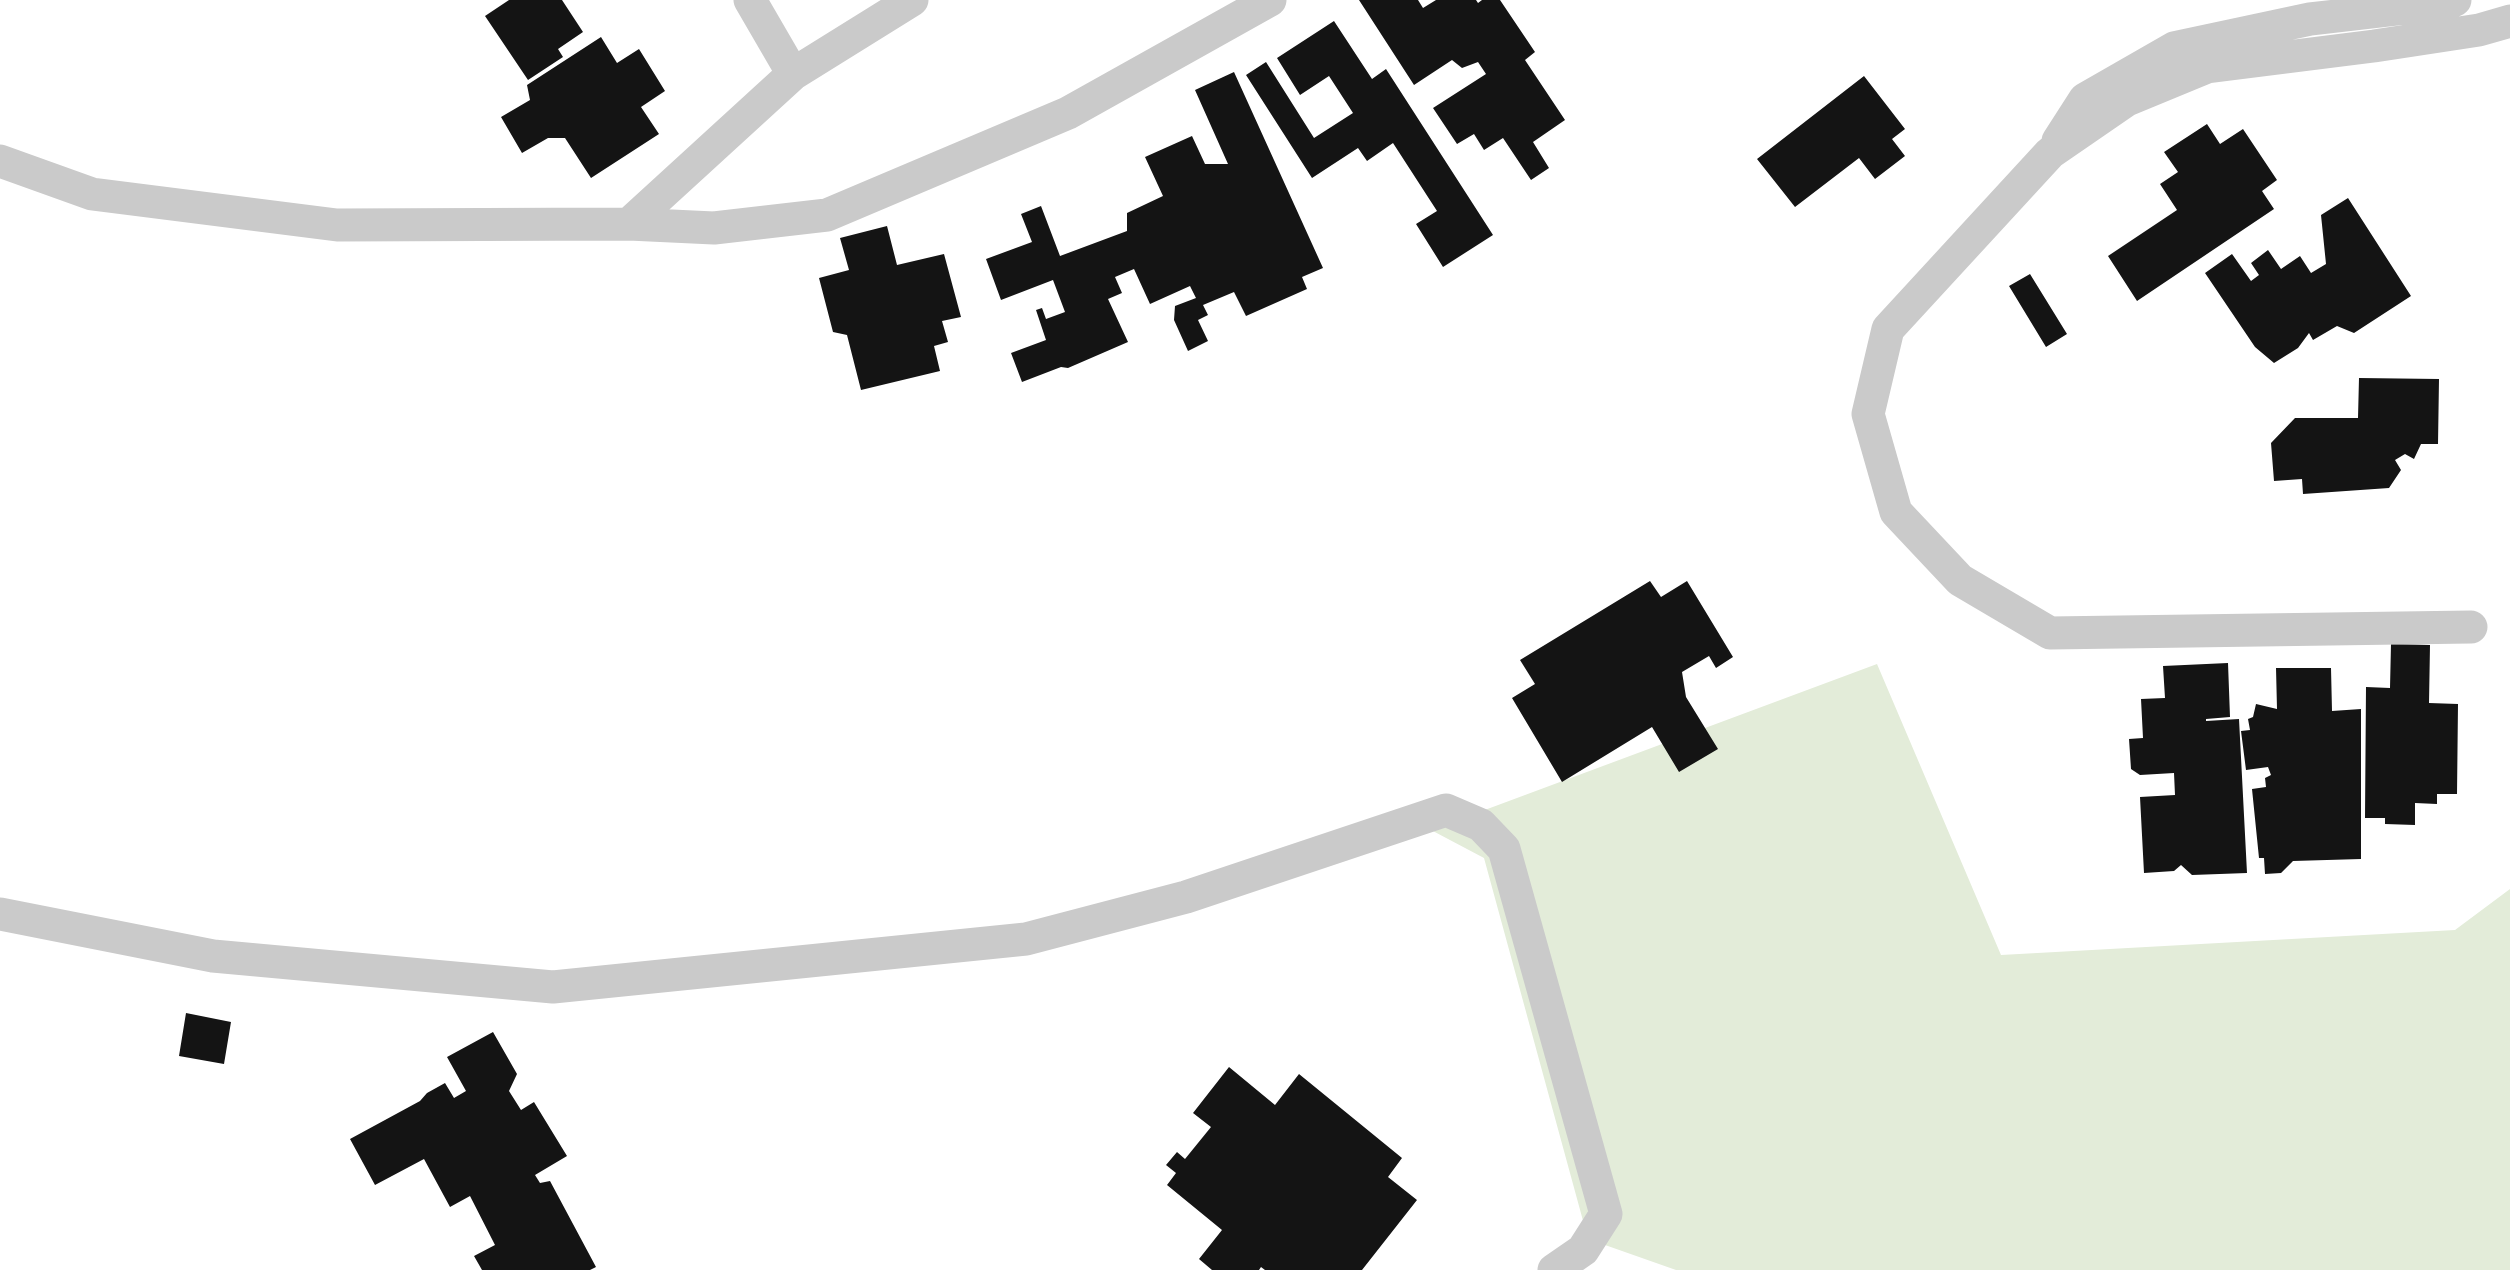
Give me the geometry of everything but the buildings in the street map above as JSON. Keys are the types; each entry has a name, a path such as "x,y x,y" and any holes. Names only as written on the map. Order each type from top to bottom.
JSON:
{"street":[{"path":"750,0 794,74"},
{"path":"629,224 794,74 912,0"},
{"path":"0,161 92,194 337,225 629,224 714,228 827,215 1068,113 1270,0"},
{"path":"2455,0 2448,3 2310,19 2174,48 2085,99 2050,153 1888,329 1868,414 1896,512 1960,580 2050,633 2471,627"},
{"path":"2050,153 2127,100 2207,67 2374,46 2479,30 2510,21"},
{"path":"0,914 213,956 553,987 1026,939 1186,897 1446,810 1481,825 1504,849 1606,1214 1583,1250 1554,1270"}],"green space":[{"path":"1877,664 2001,955 2455,930 2510,889 2510,1270 1676,1270 1588,1239 1484,858 1431,830"}]}
